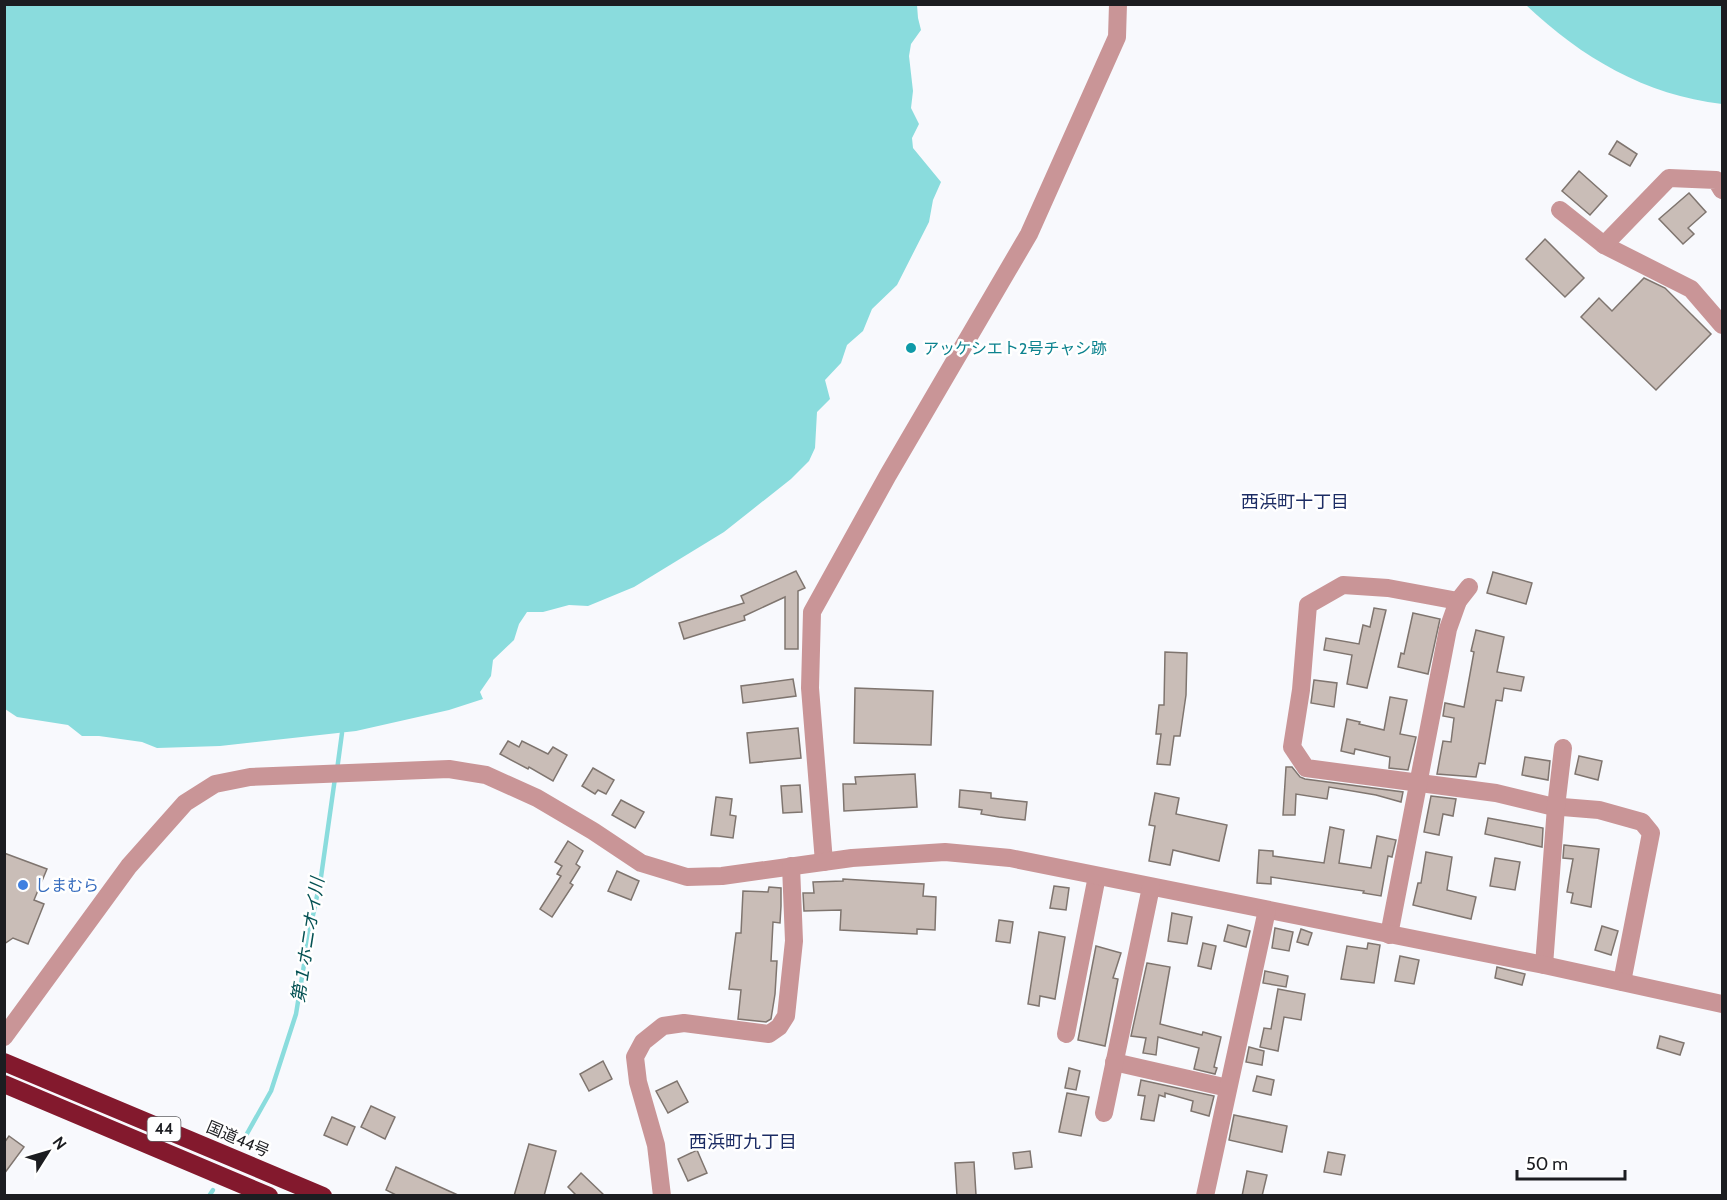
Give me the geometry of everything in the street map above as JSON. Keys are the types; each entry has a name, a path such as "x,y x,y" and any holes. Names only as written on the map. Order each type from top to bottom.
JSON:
{"highway":[{"name":"国道44号","path":"4,1062 323,1196"},
{"name":"44","path":"4,1084 269,1196"}],"street":[{"path":"824,862 810,688 812,612 888,475 1029,234 1117,37 1118,4"},
{"path":"1604,245 1669,178 1716,180 1722,190"},
{"path":"1560,210 1604,245 1691,289 1722,326"},
{"path":"1389,935 1419,782 1448,629 1463,594 1343,585 1308,605 1292,747 1306,768 1419,782 1496,793 1556,807 1599,810 1642,822 1652,833 1622,982"},
{"path":"1544,965 1556,807 1563,748"},
{"path":"4,1037 129,866 185,803 215,784 250,777 449,769 486,775 537,798 641,863 687,876 722,876 852,858 945,852 1010,858 1544,965 1722,1004"},
{"path":"662,1196 656,1145 638,1082 635,1057 643,1042 663,1026 684,1023 769,1034 779,1027 786,1016 794,941 791,866"},
{"path":"1066,1034 1097,876"},
{"path":"1104,1113 1151,887"},
{"path":"1205,1196 1267,910"},
{"path":"1114,1062 1228,1088"}],"water":[{"path":"4,5 917,5 921,30 911,44 909,56 913,91 911,108 919,124 912,138 913,148 941,182 933,200 929,222 897,285 872,309 863,331 847,345 841,363 825,380 830,399 817,412 815,448 809,461 791,479 724,532 634,587 588,606 569,605 543,612 527,612 519,624 514,640 493,660 491,676 480,692 483,699 449,710 356,731 220,746 157,748 142,742 82,736 68,725 17,717 5,709"},
{"path":"1526,5 1722,5 1722,104 1667,92 1616,71 1569,42"}],"building":[{"path":"1617,141 1637,154 1630,166 1609,154"},
{"path":"1579,171 1607,196 1590,215 1562,191"},
{"path":"1689,193 1706,212 1688,228 1694,234 1683,244 1659,219"},
{"path":"1545,239 1584,278 1565,297 1526,259"},
{"path":"1644,278 1665,288 1711,334 1656,390 1581,317 1599,298 1612,311"},
{"path":"796,571 805,588 798,591 798,649 785,649 785,597 744,616 745,620 684,639 679,623 744,603 741,596"},
{"path":"1493,572 1532,583 1526,604 1487,593"},
{"path":"1374,608 1386,610 1367,688 1347,684 1352,655 1324,650 1326,638 1359,644 1363,625 1370,627"},
{"path":"1413,613 1440,619 1428,674 1398,667 1401,653 1404,654"},
{"path":"1476,630 1504,637 1497,672 1524,677 1521,691 1504,688 1502,701 1496,700 1485,764 1479,763 1476,777 1437,774 1443,741 1451,742 1454,718 1443,716 1445,703 1464,707"},
{"path":"1165,652 1187,653 1186,695 1180,736 1174,736 1170,765 1157,764 1161,734 1156,734 1159,705 1164,705"},
{"path":"793,679 796,696 743,703 741,686"},
{"path":"1314,680 1337,683 1334,707 1311,703"},
{"path":"855,688 933,691 931,745 854,743"},
{"path":"1390,697 1407,700 1400,734 1416,737 1408,770 1389,768 1390,757 1355,749 1354,754 1341,751 1347,719 1384,730"},
{"path":"798,728 801,758 750,763 747,733"},
{"path":"508,741 519,747 522,741 548,754 553,747 567,755 553,781 500,754"},
{"path":"1579,756 1602,761 1598,780 1575,774"},
{"path":"1525,757 1550,761 1548,780 1522,775"},
{"path":"1286,767 1292,767 1300,777 1305,779 1403,792 1401,802 1329,787 1327,799 1296,794 1295,815 1283,815"},
{"path":"593,768 614,780 606,794 598,790 595,794 582,786"},
{"path":"915,774 917,807 844,811 843,784 856,784 855,777"},
{"path":"800,785 802,812 783,813 781,786"},
{"path":"960,790 991,793 991,798 1027,802 1025,820 981,814 982,810 959,807"},
{"path":"1155,793 1179,798 1176,814 1227,825 1219,861 1173,850 1170,865 1149,861 1155,826 1149,825"},
{"path":"1431,796 1456,799 1453,816 1443,814 1439,835 1424,832"},
{"path":"716,797 732,799 730,815 736,816 733,838 711,835"},
{"path":"621,800 644,812 635,828 612,815"},
{"path":"1488,818 1543,828 1542,847 1485,834"},
{"path":"1330,827 1344,830 1339,863 1371,868 1377,836 1396,840 1392,857 1388,856 1381,896 1363,893 1364,891 1271,877 1271,884 1257,883 1259,850 1273,851 1273,856 1324,863"},
{"path":"568,841 583,851 576,864 580,867 570,883 573,885 552,917 540,909 561,876 557,874 562,866 555,862"},
{"path":"1564,845 1599,849 1591,907 1571,903 1573,893 1567,892 1573,859 1563,858"},
{"path":"1426,852 1452,857 1447,890 1476,897 1471,919 1413,905 1418,883 1421,883"},
{"name":"しまむら","path":"4,853 47,869 34,900 44,904 28,944 13,938 4,944"},
{"path":"1495,858 1520,862 1515,890 1490,886"},
{"path":"617,871 639,881 631,900 608,891"},
{"path":"843,879 924,884 923,896 936,897 935,930 917,929 917,934 840,930 841,910 804,911 803,893 814,893 813,882 843,881"},
{"path":"1054,886 1069,888 1066,910 1050,908"},
{"path":"769,887 781,888 780,923 773,922 771,961 777,961 771,1019 766,1022 738,1019 741,990 729,989 736,933 741,933 743,891 768,892"},
{"path":"1172,913 1192,917 1187,944 1168,941"},
{"path":"999,920 1013,922 1010,943 996,941"},
{"path":"1228,925 1250,931 1246,947 1224,941"},
{"path":"1602,926 1618,931 1611,955 1595,950"},
{"path":"1275,928 1293,932 1289,951 1272,948"},
{"path":"1301,929 1312,933 1308,945 1297,942"},
{"path":"1039,932 1065,937 1055,999 1040,996 1039,1006 1028,1004"},
{"path":"1203,943 1216,946 1211,969 1198,966"},
{"path":"1368,943 1380,945 1374,983 1341,979 1347,946 1367,949"},
{"path":"1096,946 1121,953 1113,978 1118,979 1105,1046 1078,1040"},
{"path":"1400,956 1419,960 1414,984 1395,981"},
{"path":"1147,963 1170,967 1160,1024 1202,1035 1203,1032 1221,1037 1214,1067 1217,1068 1215,1074 1194,1069 1199,1048 1158,1037 1156,1055 1143,1053 1146,1038 1131,1036"},
{"path":"1497,967 1525,974 1522,985 1495,978"},
{"path":"1265,971 1288,976 1286,987 1263,983"},
{"path":"1278,989 1305,994 1301,1020 1284,1017 1278,1051 1260,1047 1264,1028 1271,1029"},
{"path":"1660,1036 1684,1043 1680,1055 1657,1048"},
{"path":"1249,1047 1264,1051 1262,1065 1246,1062"},
{"path":"603,1061 612,1079 589,1091 580,1074"},
{"path":"1069,1068 1080,1071 1076,1090 1065,1088"},
{"path":"1257,1076 1274,1080 1271,1095 1253,1091"},
{"path":"1141,1080 1214,1096 1209,1116 1191,1111 1193,1101 1165,1093 1165,1097 1159,1095 1154,1121 1141,1119 1145,1096 1138,1095"},
{"path":"677,1081 688,1102 668,1113 656,1091"},
{"path":"1067,1093 1089,1097 1081,1136 1059,1132"},
{"path":"371,1106 395,1117 385,1139 361,1127"},
{"path":"1234,1115 1287,1126 1282,1152 1229,1140"},
{"path":"332,1117 355,1127 347,1145 324,1135"},
{"path":"9,1136 24,1147 4,1174 4,1143"},
{"path":"529,1144 556,1151 544,1196 514,1196"},
{"path":"697,1150 707,1173 688,1181 678,1159"},
{"path":"1030,1151 1032,1167 1015,1169 1013,1153"},
{"path":"1328,1152 1345,1155 1341,1175 1324,1172"},
{"path":"974,1162 976,1195 957,1196 955,1163"},
{"path":"396,1167 460,1196 398,1196 386,1190"},
{"path":"1247,1171 1267,1175 1262,1196 1242,1196"},
{"path":"581,1173 605,1196 577,1196 568,1187"}],"waterway":[{"name":"第１ホニオイ川","path":"337,770 342,733"},
{"name":"第１ホニオイ川","path":"244,1139 271,1091 296,1014 321,877 335,778"},
{"name":"第１ホニオイ川","path":"209,1196 213,1190"}],"place":[{"name":"アッケシエト2号チャシ跡","path":"911,348"},
{"name":"しまむら","path":"23,885"}],"district":[{"name":"西浜町十丁目","path":"1295,502"},
{"name":"西浜町九丁目","path":"743,1142"}]}
